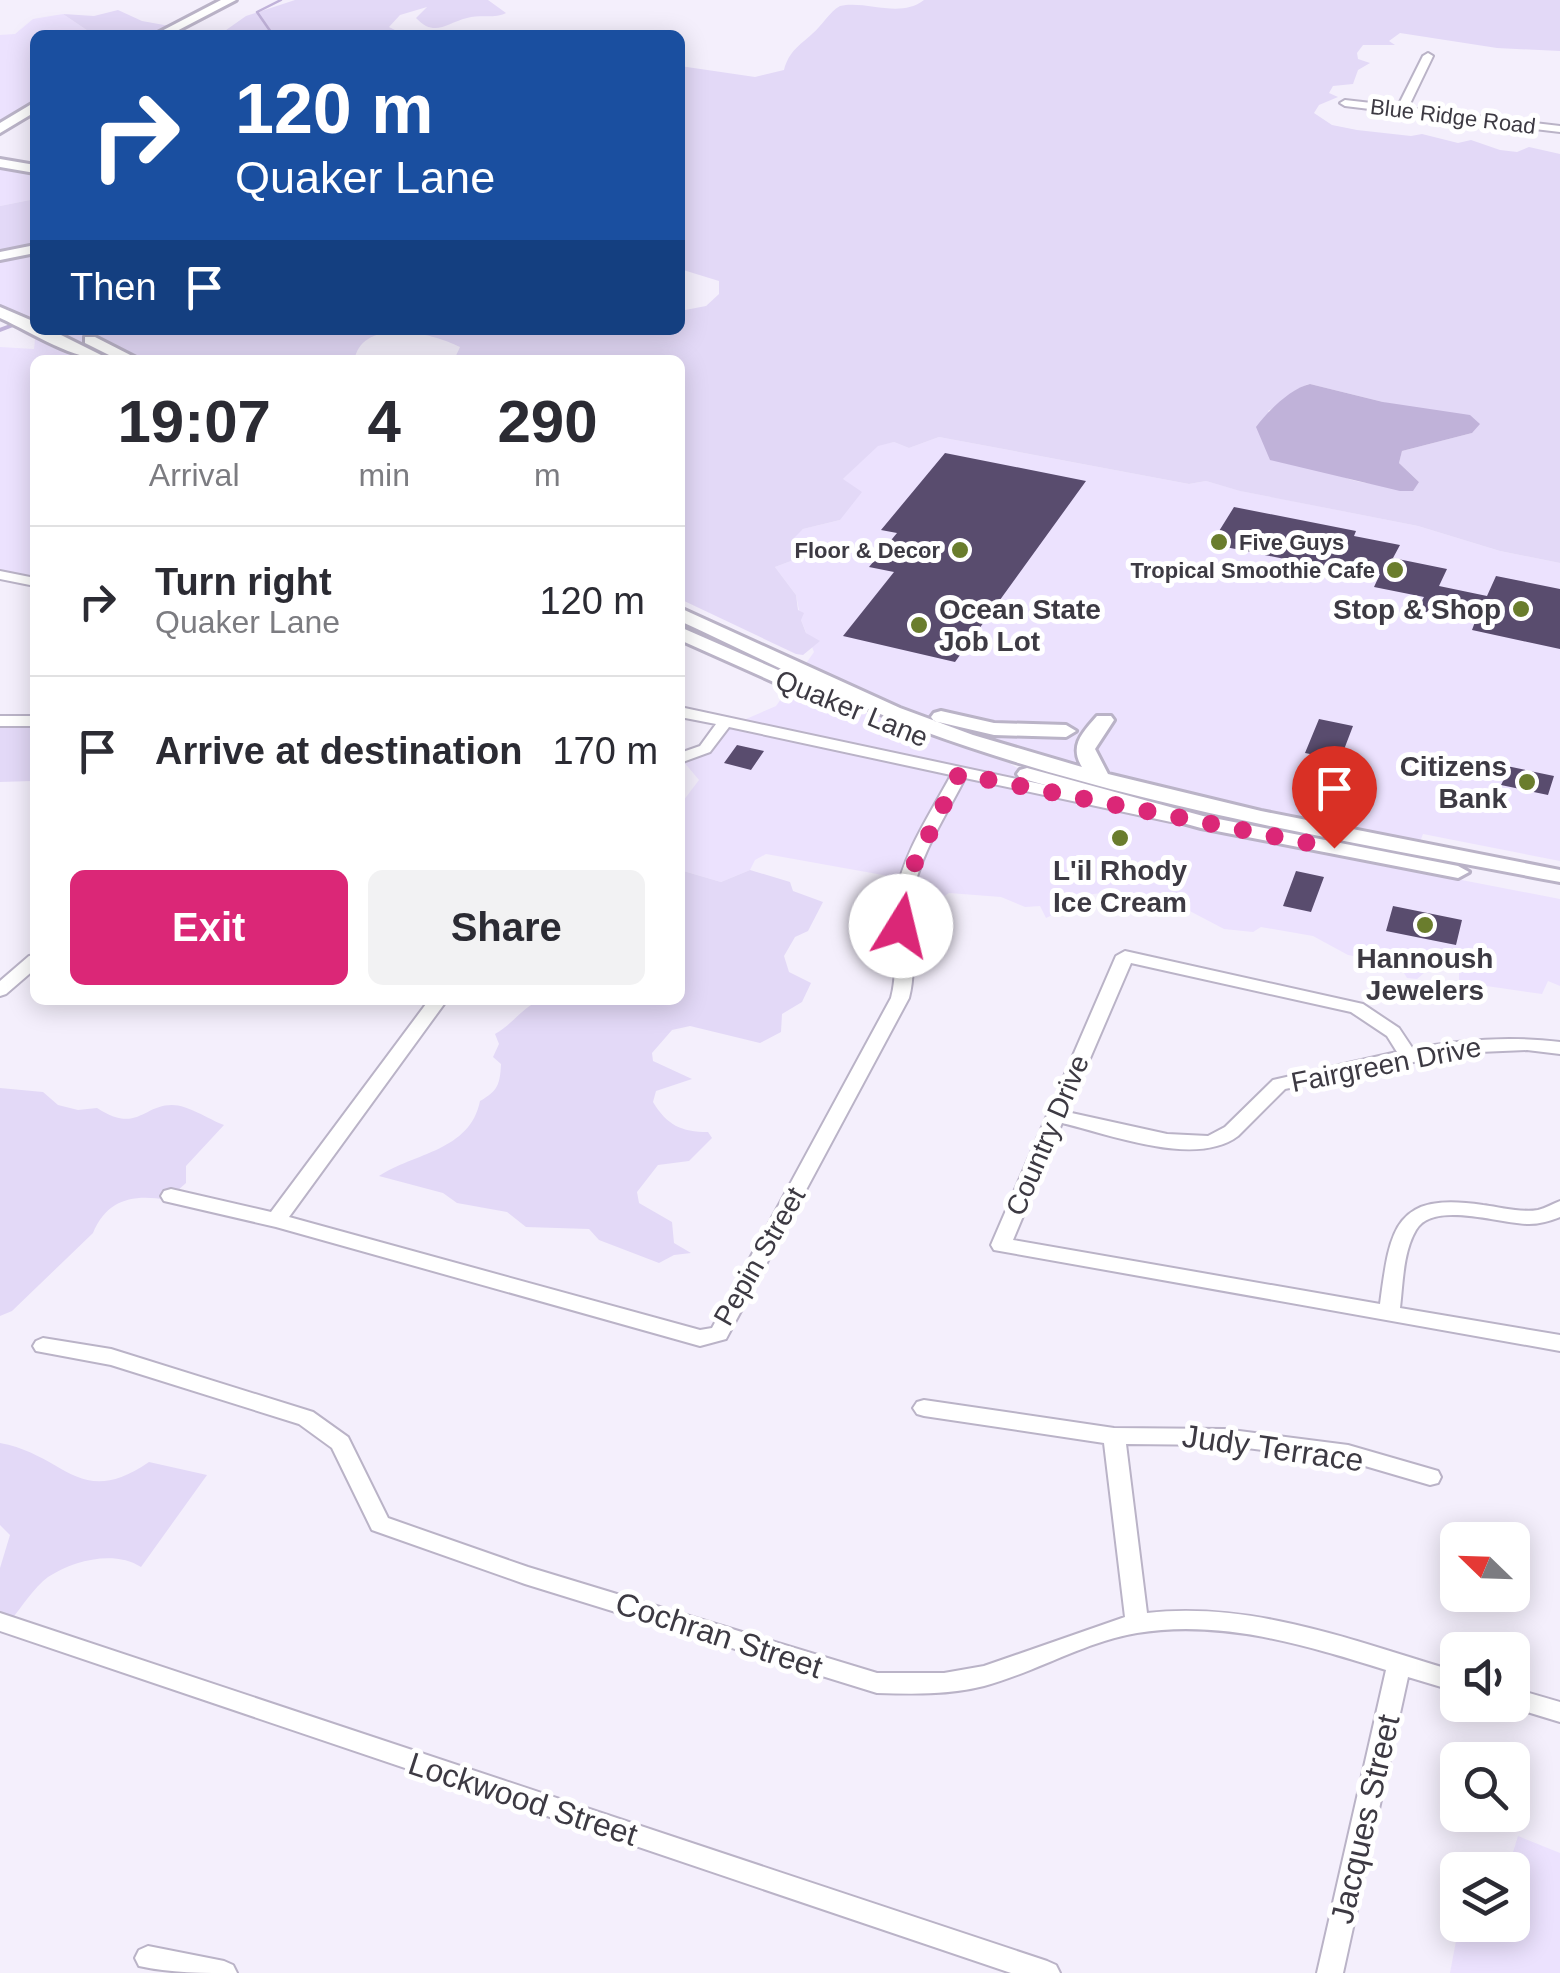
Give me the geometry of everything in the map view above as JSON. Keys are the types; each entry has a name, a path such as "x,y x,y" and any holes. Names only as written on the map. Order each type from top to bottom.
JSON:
{"main road":[{"path":"170,30 230,0"},
{"path":"0,129 30,109"},
{"path":"0,165 30,170"},
{"path":"0,256 30,250"},
{"path":"0,298 30,312"},
{"path":"0,312 30,326"},
{"path":"50,335 92,355"},
{"path":"81,335 121,355"},
{"path":"685,616 848,693 994,728 1066,731"},
{"name":"Quaker Lane","path":"685,635 832,700 991,763 1201,822 1285,830 1560,876"},
{"name":"Quaker Lane","path":"848,693 1007,752 1101,779 1285,830 1560,891"},
{"path":"1101,779 1084,757 1084,748 1104,720"}],"street":[{"path":"1402,109 1428,56"},
{"name":"Blue Ridge Road","path":"1345,103 1560,129"},
{"path":"0,576 30,581"},
{"name":"Quaker Lane","path":"685,713 1133,811 1201,822"},
{"path":"0,720 30,719"},
{"path":"685,756 706,749 726,722"},
{"name":"Pepin Street","path":"171,1196 276,1220 700,1338 720,1334 900,998 908,972 901,926 904,892 959,774"},
{"name":"Country Drive","path":"1410,1058 1393,1032 1357,1008 1125,956 1001,1245 1560,1343"},
{"path":"0,990 30,964"},
{"path":"276,1220 434,1005"},
{"name":"Fairgreen Drive","path":"1057,1116 1152,1136 1215,1142 1228,1135 1259,1098 1280,1084 1510,1042 1560,1048"},
{"path":"1389,1312 1396,1256 1404,1232 1429,1207 1448,1205 1524,1217 1551,1214 1560,1208"},
{"name":"Cochran Street","path":"43,1346 111,1358 306,1418 340,1443 380,1524 525,1575 877,1683 914,1684 983,1676 1137,1624 1197,1619 1230,1622 1440,1677"},
{"name":"Judy Terrace","path":"924,1408 1114,1436 1224,1436 1348,1454 1430,1476"},
{"path":"1114,1436 1137,1624"},
{"name":"Lockwood Street","path":"0,1622 1047,1973"},
{"name":"Jacques Street","path":"1330,1973 1399,1665"},
{"path":"1530,1703 1560,1712"},
{"path":"148,1958 224,1973"}],"shaded area":[{"path":"295,0 488,0 506,13 472,17 435,28 416,18 427,7 400,15 389,27 395,30 226,30 246,16"},
{"path":"924,0 1560,0 1560,51 1497,48 1400,33 1389,41 1395,45 1363,45 1358,59 1370,63 1358,70 1353,84 1333,86 1329,93 1338,97 1319,105 1314,113 1332,125 1357,130 1422,134 1458,143 1471,140 1500,150 1517,152 1529,147 1560,154 1560,563 1500,551 1418,526 1206,481 1189,484 939,437 909,448 894,442 878,446 843,479 862,492 840,520 803,529 792,540 813,547 807,555 775,567 796,595 798,610 804,613 801,620 806,633 820,641 803,655 685,601 685,355 456,355 460,347 426,335 685,335 685,310 706,306 719,294 719,281 685,271 685,67 755,77 784,70 795,49 840,6 904,8","holes":["1310,384 1383,402 1472,433 1402,451 1399,463 1419,482 1367,483 1332,472 1302,448 1268,411"]},
{"path":"118,10 142,21 175,27 87,30 63,14 94,16"},
{"path":"63,14 87,30 30,30 30,109 0,128 0,35 15,34 33,19"},
{"path":"0,162 30,167 30,200 0,206"},
{"path":"30,200 30,250 0,256 0,206"},
{"path":"30,250 30,328 0,313 0,256"},
{"path":"35,335 84,335 123,355 30,355 30,581 0,575 0,347 34,349"},
{"path":"84,335 379,335 362,345 356,355 123,355"},
{"path":"1310,384 1383,402 1470,415 1480,424 1472,433 1402,451 1399,463 1419,482 1413,491 1270,460 1256,427 1287,395"},
{"path":"939,437 1189,484 1206,481 1418,526 1500,551 1560,563 1560,861 1423,834 1418,847 1002,759 1029,775 1092,792 1412,862 1410,870 1560,899 1560,986 1548,981 1542,994 1459,982 1459,969 1449,965 1431,967 1417,979 1407,978 1399,965 1348,955 1313,936 1261,927 1253,932 1224,929 1184,908 1162,908 1113,892 1074,896 1065,909 1046,918 1040,906 1025,907 1001,897 949,893 940,899 906,898 905,879 766,854 755,860 750,870 721,882 685,871 685,798 699,780 685,760 692,758 722,724 737,723 776,706 814,652 796,595 775,567 807,555 810,545 791,539 803,529 840,520 842,480 878,445 894,442 909,448"},
{"path":"30,716 30,781 0,782 0,721"},
{"path":"750,870 790,882 793,891 823,902 808,931 795,937 784,956 789,972 811,983 802,1002 782,1014 781,1032 760,1043 690,1026 672,1030 652,1053 653,1061 692,1079 656,1091 653,1102 658,1110 676,1126 708,1132 712,1138 689,1161 658,1165 637,1192 639,1203 672,1222 674,1243 691,1253 674,1255 659,1263 599,1240 589,1229 526,1227 507,1212 457,1203 443,1193 379,1176 439,1149 465,1131 480,1101 499,1082 501,1064 493,1057 499,1044 495,1034 531,1005 685,1005 685,871 721,882"},
{"path":"0,1088 43,1092 58,1105 78,1110 97,1108 122,1118 172,1105 224,1125 186,1166 186,1183 167,1200 133,1199 114,1206 93,1233 12,1311 0,1316"},
{"path":"0,1443 88,1480 105,1481 149,1462 207,1475 141,1567 107,1558 70,1566 43,1581 10,1621 0,1620 0,1568 10,1535 0,1525"},
{"path":"1518,1836 1560,1853 1560,1973 1450,1973 1456,1942 1530,1942 1530,1852 1513,1852"}],"building":[{"name":"Floor & Decor","path":"945,453 1086,481 955,662 843,636 894,572 869,567 897,533 881,530"},
{"path":"1234,507 1356,531 1354,536 1400,545 1393,558 1447,569 1439,586 1487,596 1496,576 1560,589 1560,649 1472,630 1475,622 1417,610 1424,597 1374,587 1380,574 1343,567 1339,570 1211,544"},
{"path":"1319,719 1353,726 1340,760 1305,753"},
{"path":"737,745 764,751 751,770 724,763"},
{"name":"Citizens Bank","path":"1502,765 1554,776 1548,795 1501,785 1504,779 1498,777"},
{"path":"1296,871 1324,877 1311,912 1283,906"},
{"name":"Hannoush Jewelers","path":"1393,906 1462,920 1456,945 1386,931"}],"waterway":[{"path":"270,30 257,12 281,0"},
{"path":"0,330 13,325"}],"place":[{"name":"Five Guys","path":"1219,542"},
{"name":"Floor & Decor","path":"960,550"},
{"name":"Tropical Smoothie Cafe","path":"1395,570"},
{"name":"Stop & Shop","path":"1521,609"},
{"name":"Ocean State Job Lot","path":"919,625"},
{"name":"Citizens Bank","path":"1527,782"},
{"name":"L'il Rhody Ice Cream","path":"1120,838"},
{"name":"Hannoush Jewelers","path":"1425,925"}],"route":[{"path":"901,926 909,875 959,774 1334,848"}]}
